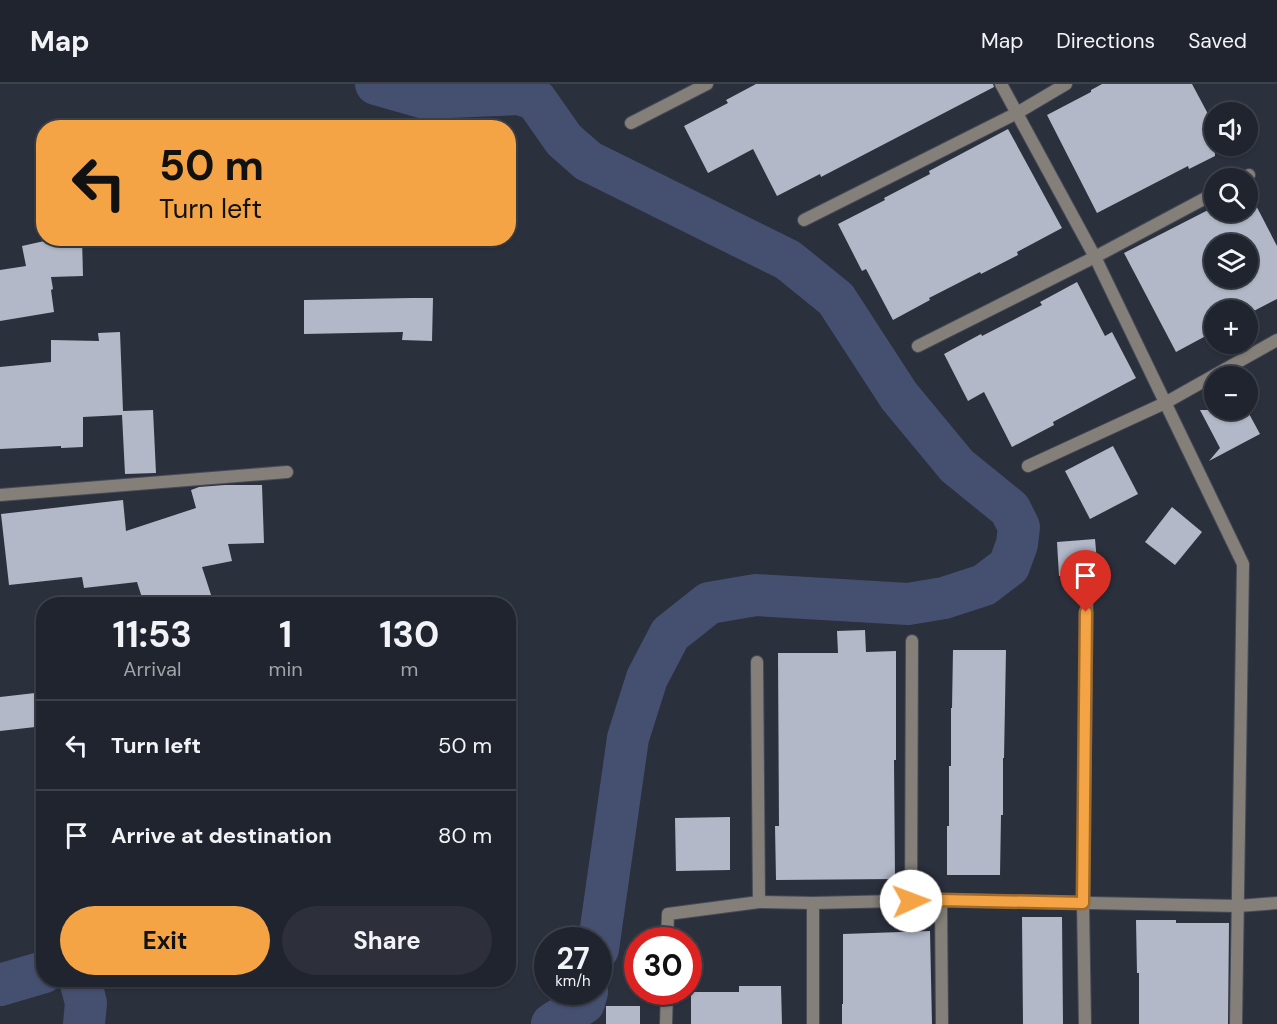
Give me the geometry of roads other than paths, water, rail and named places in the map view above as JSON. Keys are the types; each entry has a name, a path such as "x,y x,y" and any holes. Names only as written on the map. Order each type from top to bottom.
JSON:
{"street":[{"path":"631,123 707,84"},
{"path":"1001,84 1095,257 1243,564 1236,1024"},
{"path":"804,220 1017,113 1066,84"},
{"path":"918,346 1204,200"},
{"path":"1028,466 1165,403 1277,340"},
{"path":"0,495 286,472"},
{"path":"1085,1024 1083,903 1087,590"},
{"path":"911,901 912,641"},
{"path":"757,663 759,902"},
{"path":"668,927 668,914 759,902 941,900 1238,906 1277,903"},
{"path":"941,900 942,1024"},
{"path":"813,903 813,1024"},
{"path":"666,1024 667,1005"}],"waterway":[{"path":"376,84 425,98 520,94 536,100 564,140 588,161 788,260 836,299 899,396 957,466 1010,509 1019,527 1017,544 1009,566 984,585 944,598 908,604 756,595 709,603 670,634 647,678 628,738 601,927"},
{"path":"0,985 36,974"},
{"path":"82,987 86,1003 84,1024"},
{"path":"552,1024 581,1005"}]}
